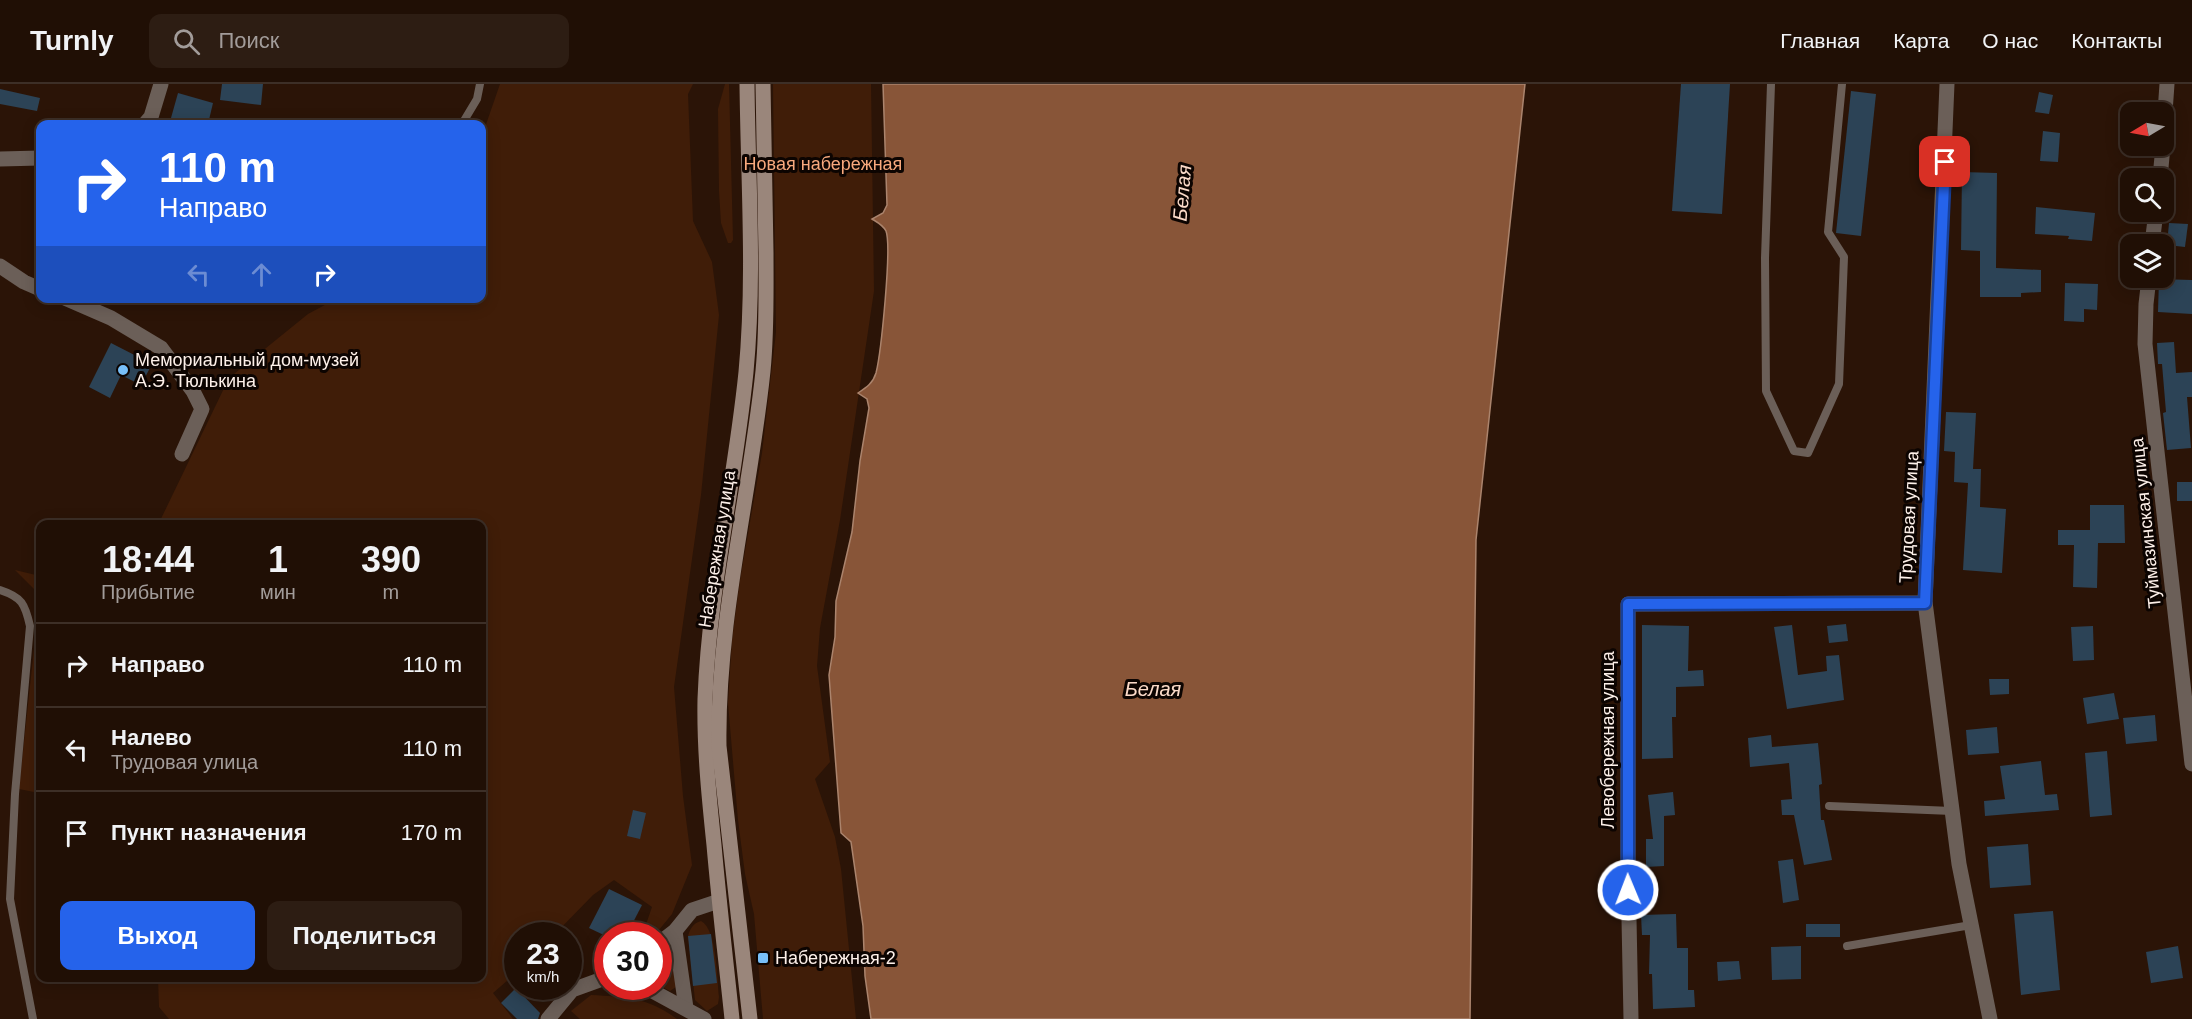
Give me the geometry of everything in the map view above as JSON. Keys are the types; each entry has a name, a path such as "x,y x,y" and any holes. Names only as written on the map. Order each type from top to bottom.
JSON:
{"street":[{"path":"148,120 161,84"},
{"name":"Набережная улица","path":"732,1019 705,747 705,702 707,648 715,578 737,444 746,371 749,227 747,84"},
{"name":"Набережная улица","path":"750,1019 718,746 718,703 726,609 753,451 766,331 763,84"},
{"name":"Трудовая улица","path":"1947,84 1925,603 1959,864 1990,1019"},
{"path":"2166,102 2167,84"},
{"path":"0,159 36,158"},
{"path":"0,266 36,287"},
{"name":"Туймазинская улица","path":"2148,288 2145,344 2192,764"},
{"path":"76,303 111,318 161,348 193,391 202,410 182,454"},
{"name":"Левобережная улица","path":"1631,1019 1628,869 1628,604 1925,603"},
{"path":"672,933 692,910 719,901"},
{"path":"675,931 686,1008"},
{"path":"548,1019 572,990 594,982"},
{"path":"670,1000 704,1019"}],"lane":[{"path":"464,120 477,99 480,84"},
{"path":"1771,84 1765,258 1766,391 1794,451 1808,453 1839,384 1844,257 1828,232 1842,84"},
{"path":"0,590 15,595 26,607 30,627 15,794 10,899 33,1019"},
{"path":"1829,806 1952,812"},
{"path":"1847,946 1971,925"}],"green space":[{"path":"500,84 693,84 688,94 693,221 712,262 719,315 701,495 674,687 683,796 692,865 672,914 665,922 647,922 652,907 614,880 593,895 567,922 504,922 504,983 493,993 513,1019 169,1019 159,1007 158,982 486,982 486,520 160,520 229,378 308,314 329,303 486,303 486,124"},
{"path":"725,84 729,84 733,240 731,243 728,243 721,223 719,191 718,109"},
{"name":"Новая набережная","path":"773,84 871,84 874,291 840,520 820,628 817,666 830,762 815,779 835,837 841,869 856,1019 763,1019 754,914 745,874 738,820 728,703 732,640 762,453 776,332"},
{"path":"15,570 36,575 36,591"},
{"path":"36,630 36,805 34,792 19,789"},
{"path":"701,921 706,926 713,944 719,997 718,1004 707,1011 695,1000 688,936 692,927"},
{"path":"672,955 676,987 672,990"},
{"path":"591,995 594,995 594,1000 646,1002 677,1019 580,1019 571,1011"}],"water":[{"name":"Белая","path":"883,84 1525,84 1476,540 1470,1019 871,1019 865,976 863,926 851,842 841,833 829,675 835,637 836,601 852,532 869,408 867,399 858,393 873,380 881,345 888,257 887,241 886,231 882,225 872,219 883,213 887,205"}],"building":[{"path":"222,84 263,84 261,105 220,100"},
{"path":"1681,84 1730,84 1722,214 1672,211"},
{"path":"0,89 40,98 37,111 0,104"},
{"path":"1851,91 1876,94 1861,236 1836,233"},
{"path":"2039,92 2053,95 2049,114 2035,112"},
{"path":"178,93 213,103 209,120 171,118"},
{"path":"2043,131 2060,133 2058,162 2040,161"},
{"path":"1962,172 1997,173 1996,268 2041,270 2041,292 2021,293 2021,297 1980,297 1980,251 1961,250"},
{"path":"2036,207 2095,213 2092,241 2068,239 2069,236 2035,234"},
{"path":"2169,223 2188,224 2185,247 2174,246 2174,234 2168,234"},
{"path":"2174,279 2192,280 2192,314 2158,312 2159,288 2174,288"},
{"path":"2065,283 2098,284 2097,310 2084,309 2084,322 2064,321"},
{"path":"2174,342 2176,373 2192,372 2192,397 2187,397 2191,448 2167,450 2163,413 2166,412 2162,364 2158,364 2157,343"},
{"name":"Мемориальный дом-музей А.Э. Тюлькина","path":"111,343 152,364 141,385 121,375 110,398 89,387"},
{"path":"1946,412 1976,413 1973,469 1981,469 1980,507 2006,509 2002,573 1963,570 1968,483 1954,482 1955,452 1944,451"},
{"path":"2177,482 2192,482 2192,501 2177,501"},
{"path":"2090,505 2124,505 2125,543 2098,543 2097,588 2073,587 2074,545 2058,545 2058,530 2090,530"},
{"path":"1846,624 1848,641 1829,643 1827,626"},
{"path":"1642,625 1689,626 1688,671 1703,670 1704,686 1676,687 1676,717 1672,717 1673,758 1642,759"},
{"path":"1792,625 1798,675 1827,671 1826,656 1839,655 1844,700 1787,709 1774,627"},
{"path":"2093,626 2094,660 2073,661 2071,627"},
{"path":"1989,679 2009,679 2009,694 1990,695"},
{"path":"2114,693 2119,719 2087,724 2083,698"},
{"path":"2155,715 2157,741 2126,744 2123,718"},
{"path":"1997,727 1999,753 1968,755 1966,730"},
{"path":"1771,735 1772,747 1818,743 1822,784 1819,785 1821,820 1824,820 1832,860 1804,865 1794,815 1782,815 1781,800 1792,799 1789,763 1750,767 1748,738"},
{"path":"2107,751 2112,815 2090,817 2085,753"},
{"path":"2041,761 2045,795 2057,794 2059,810 1985,816 1984,801 2005,799 2000,766"},
{"path":"1673,792 1675,815 1664,816 1664,866 1646,867 1646,839 1653,839 1648,795"},
{"path":"633,810 646,813 640,839 627,836"},
{"path":"2028,844 2031,885 1990,888 1987,847"},
{"path":"1793,859 1799,900 1783,903 1778,861"},
{"path":"609,889 642,905 633,922 594,922 594,930 589,928"},
{"path":"2053,911 2060,990 2021,995 2014,914"},
{"path":"1676,914 1677,948 1688,948 1688,990 1694,990 1695,1007 1653,1009 1652,974 1649,974 1650,935 1642,935 1641,915"},
{"path":"1806,924 1840,924 1840,937 1806,937"},
{"path":"711,934 717,983 693,986 688,936"},
{"path":"1801,946 1801,979 1772,980 1771,947"},
{"path":"2178,946 2183,978 2151,983 2146,952"},
{"path":"1739,961 1741,979 1718,981 1717,962"},
{"path":"504,1000 528,1000 540,1013 538,1019 517,1019 501,1003"}],"place":[{"name":"Мемориальный дом-музей А.Э. Тюлькина","path":"123,370"},
{"name":"Набережная-2","path":"763,958"}],"route":[{"path":"1628,890 1628,604 1925,603 1945,162"}]}
